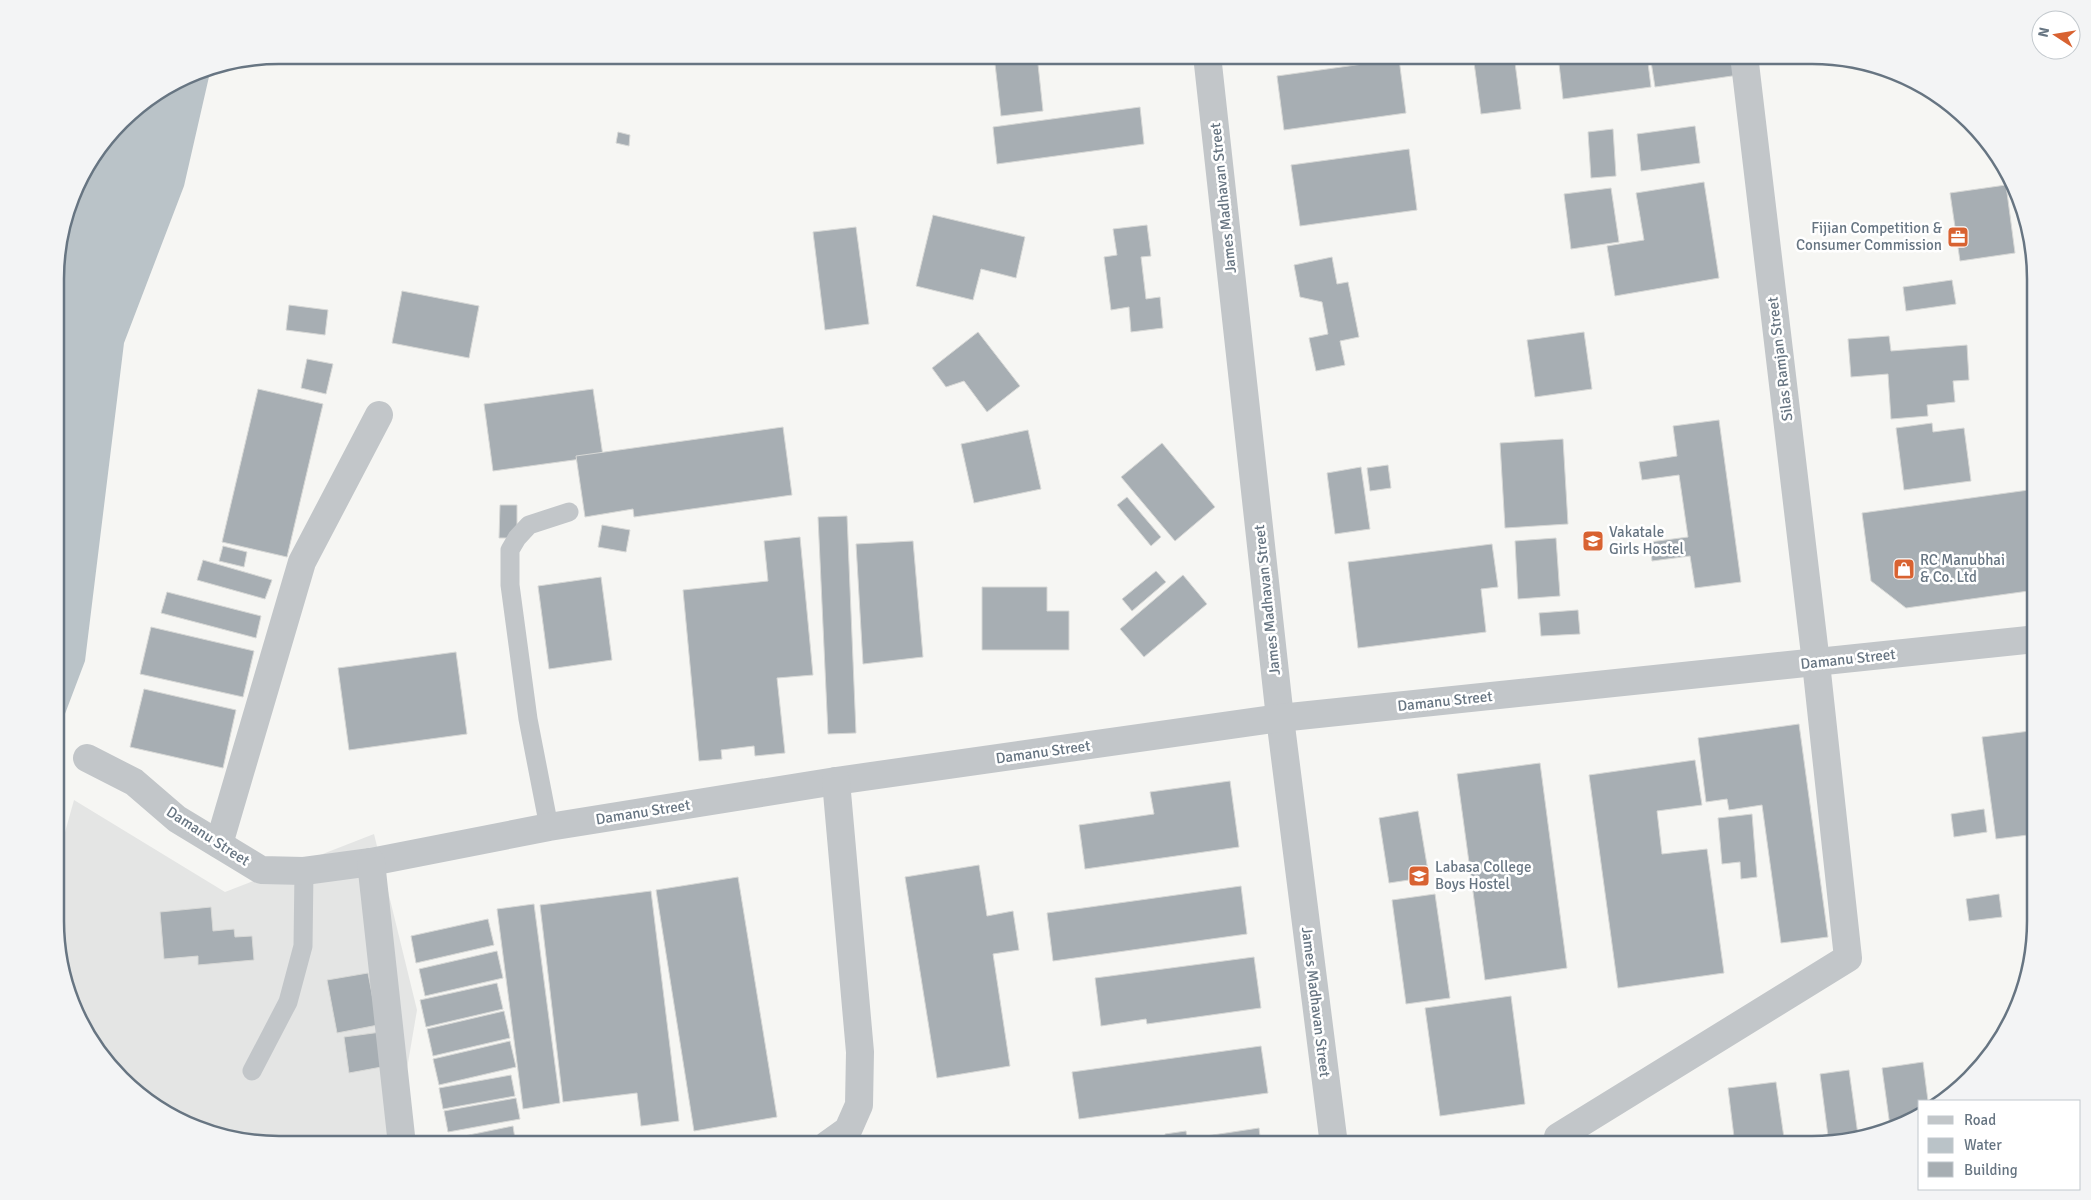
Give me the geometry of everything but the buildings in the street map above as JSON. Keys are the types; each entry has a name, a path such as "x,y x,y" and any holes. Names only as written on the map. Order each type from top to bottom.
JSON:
{"street":[{"name":"James Madhavan Street","path":"1208,64 1280,718 1333,1136"},
{"name":"Silas Ramjan Street","path":"1560,1136 1848,958 1816,663 1745,64"},
{"path":"219,844 302,562 379,415"},
{"name":"Damanu Street","path":"87,758 134,782 177,819 261,870 304,870 370,862 549,827 836,781 1280,718 2027,640"},
{"path":"836,781 860,1052 859,1105 848,1130 840,1136"},
{"path":"370,862 401,1136"}],"lane":[{"path":"549,827 528,719 510,585 510,550 516,538 529,525 569,512"},
{"path":"252,1071 288,1002 303,946 304,870"}],"shaded area":[{"path":"74,800 225,892 374,834 417,1010 396,1136 264,1136 236,1132 209,1125 183,1114 159,1100 137,1083 117,1063 100,1041 86,1017 75,991 68,964 64,936 64,836"}],"water":[{"path":"209,75 184,186 124,343 85,661 64,716 64,264 68,236 75,209 86,183 100,159 117,137 137,117 159,100 183,86"}],"place":[{"name":"Fijian Competition & Consumer Commission","path":"1958,237"},
{"name":"Vakatale Girls Hostel","path":"1593,541"},
{"name":"RC Manubhai & Co. Ltd","path":"1904,569"},
{"name":"Labasa College Boys Hostel","path":"1419,876"}]}
